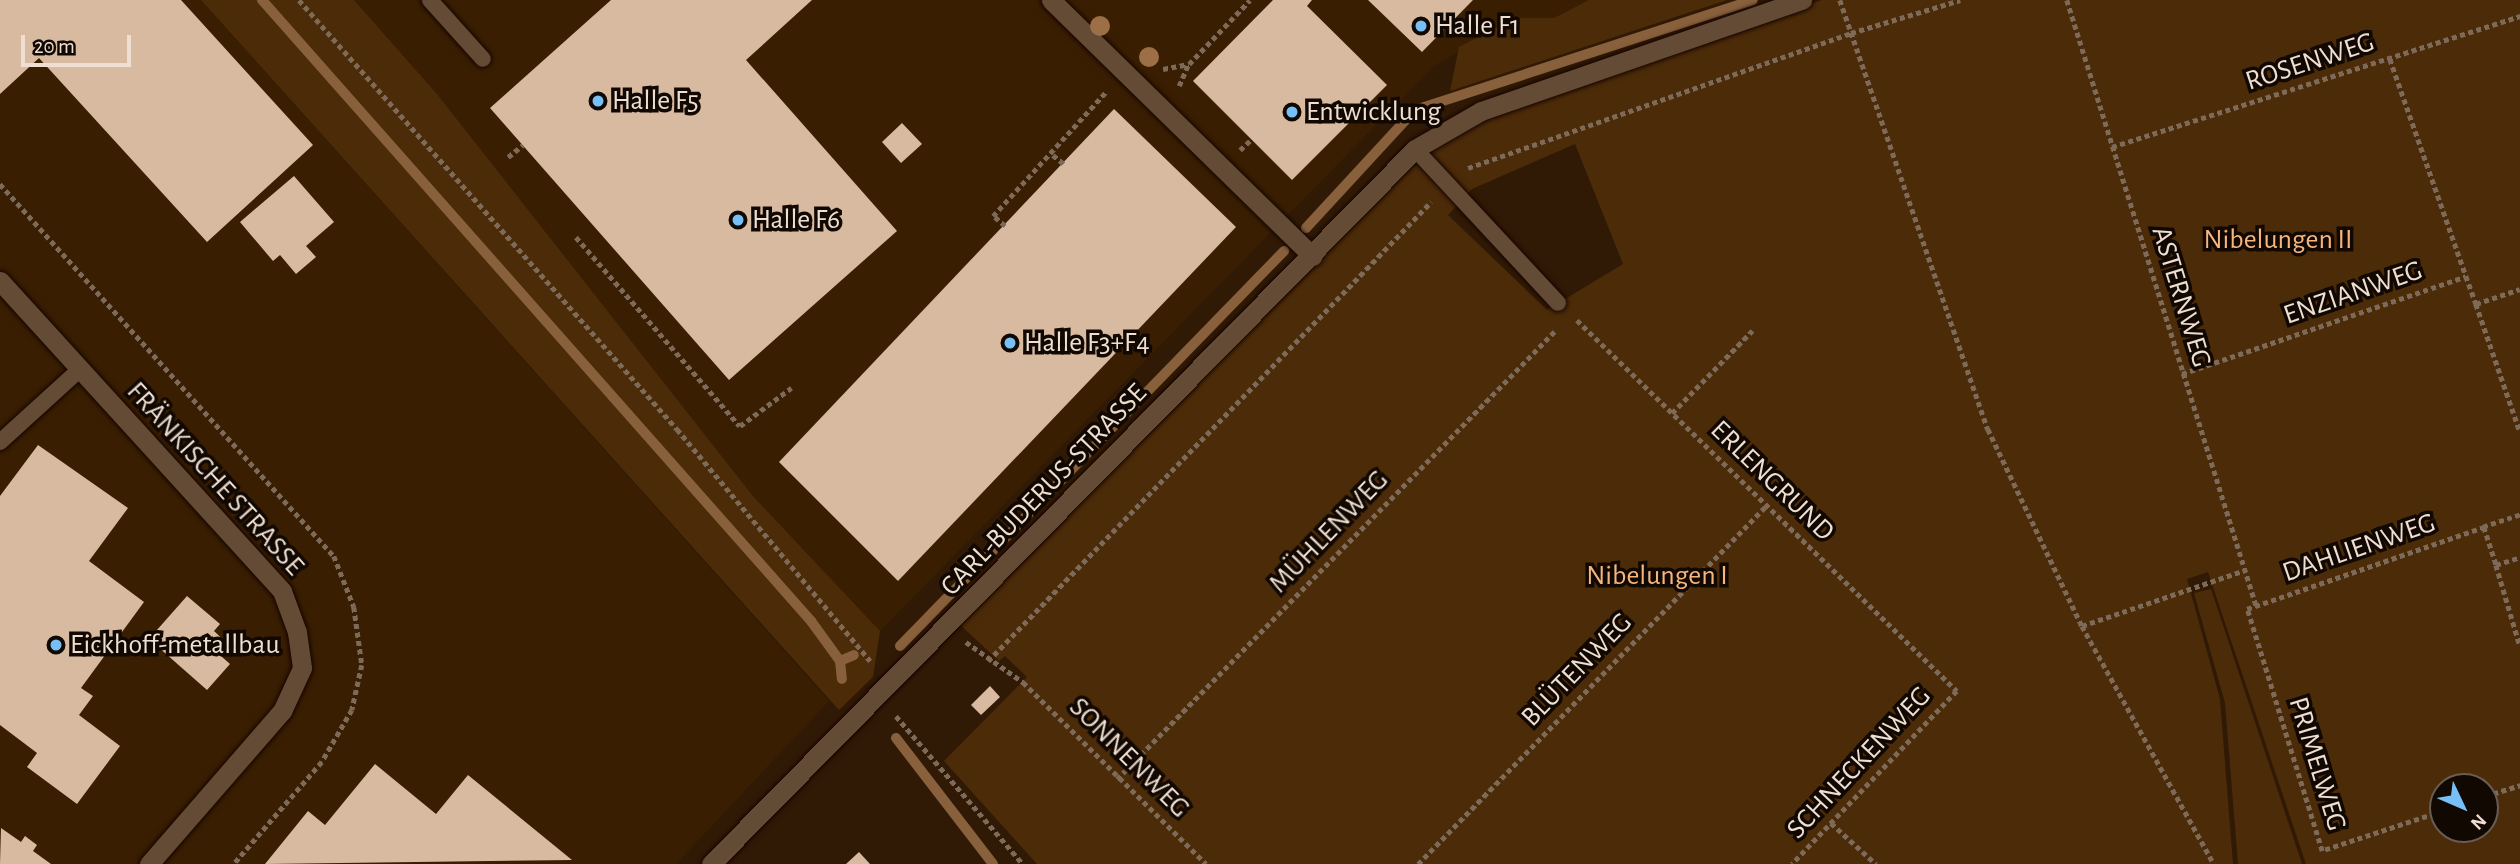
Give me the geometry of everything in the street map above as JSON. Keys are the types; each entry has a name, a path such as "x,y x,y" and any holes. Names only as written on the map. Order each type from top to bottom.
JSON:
{"street":[{"name":"CARL-BUDERUS-STRASSE","path":"712,864 1415,149 1480,111 1802,0"},
{"path":"1054,1 1129,79 1312,256"},
{"name":"FRÄNKISCHE STRASSE","path":"0,281 282,591 297,632 302,668 282,712 149,864"}],"lane":[{"path":"430,0 483,59"},
{"path":"1415,149 1558,303"},
{"path":"0,442 79,370"}],"path":[{"path":"299,0 677,429 1023,864"},
{"path":"1005,226 993,216 1053,155 1070,127 1129,79 1144,73 1189,64 1250,0"},
{"path":"1840,0 1988,429 2082,626 2214,864"},
{"path":"1449,184 1469,167 1852,33 1960,0"},
{"name":"ASTERNWEG","path":"2067,1 2256,605"},
{"name":"ROSENWEG","path":"2112,147 2520,16"},
{"path":"2390,58 2466,276"},
{"path":"508,157 523,145"},
{"path":"1053,155 1063,164"},
{"name":"SONNENWEG","path":"1206,864 1117,779 1023,681 988,661 1449,184"},
{"path":"576,237 740,426 791,388"},
{"name":"ENZIANWEG","path":"2182,374 2466,276 2520,432"},
{"path":"2476,304 2520,289"},
{"name":"ERLENGRUND","path":"1558,303 1957,691"},
{"name":"MÜHLENWEG","path":"1117,779 1572,314"},
{"path":"1672,414 1752,331"},
{"name":"BLÜTENWEG","path":"1418,864 1767,505"},
{"name":"DAHLIENWEG","path":"2247,608 2520,515"},
{"path":"2484,527 2520,646"},
{"path":"2496,565 2520,557"},
{"path":"2082,626 2245,570"},
{"name":"PRIMELWEG","path":"2247,608 2322,851 2429,816"},
{"name":"SCHNECKENWEG","path":"1792,864 1957,691"},
{"path":"2499,792 2520,785"},
{"path":"1831,823 1876,864"}],"shaded area":[{"path":"0,0 201,0 829,701 676,864 0,864"},
{"path":"354,0 1589,0 1554,18 1515,18 1434,66 880,631 753,496 437,94"}],"green space":[{"path":"201,0 354,0 437,94 753,496 880,631 873,677 839,710"},
{"path":"1589,0 1727,0 1450,91 1459,47 1515,18 1554,18"},
{"path":"1822,0 2520,0 2520,864 2306,864 2208,572 2187,579 2220,699 2233,864 1037,864 944,761 1027,677 1005,656 999,661 956,621 1450,124","holes":["1575,144 1623,264 1547,310 1448,215 1472,189"]},
{"path":"2211,589 2302,864 2238,864 2225,703 2194,593"}],"building":[{"path":"0,0 181,0 313,145 207,242 39,58 0,94"},
{"name":"Halle F6","path":"611,0 812,0 746,60 897,231 729,380 490,108"},
{"name":"Entwicklung","path":"1273,0 1312,0 1307,6 1387,85 1292,180 1193,81"},
{"name":"Halle F1","path":"1368,0 1473,0 1422,52"},
{"name":"Halle F3+F4","path":"1114,109 1236,227 898,581 779,462"},
{"path":"902,123 922,144 901,163 882,142"},
{"path":"294,176 334,222 306,246 316,257 296,274 280,255 273,261 240,222"},
{"name":"Eickhoff-metallbau","path":"38,445 128,508 89,561 144,602 81,688 93,696 79,715 120,746 77,804 27,767 37,753 0,725 0,496"},
{"path":"187,596 220,624 214,631 230,646 221,656 230,664 207,690 149,639"},
{"path":"990,686 1000,697 981,715 971,705"},
{"path":"375,764 436,814 468,775 572,860 265,864 308,811 325,825"},
{"path":"1,828 21,842 25,836 37,845 33,851 51,864 0,864"},
{"path":"859,852 870,864 846,864"}],"waterway":[{"path":"262,0 811,621 840,661 842,679"},
{"path":"1306,228 1415,110 1753,0"},
{"path":"900,646 1284,251"},
{"path":"840,661 854,655"},
{"path":"896,738 993,864"}],"place":[{"name":"Halle F1","path":"1421,26"},
{"name":"Halle F5","path":"598,101"},
{"name":"Entwicklung","path":"1292,112"},
{"name":"Halle F6","path":"738,220"},
{"name":"Halle F3+F4","path":"1010,343"},
{"name":"Eickhoff-metallbau","path":"56,645"}],"park label":[{"name":"Nibelungen II","path":"2278,240"},
{"name":"Nibelungen I","path":"1657,576"}]}
